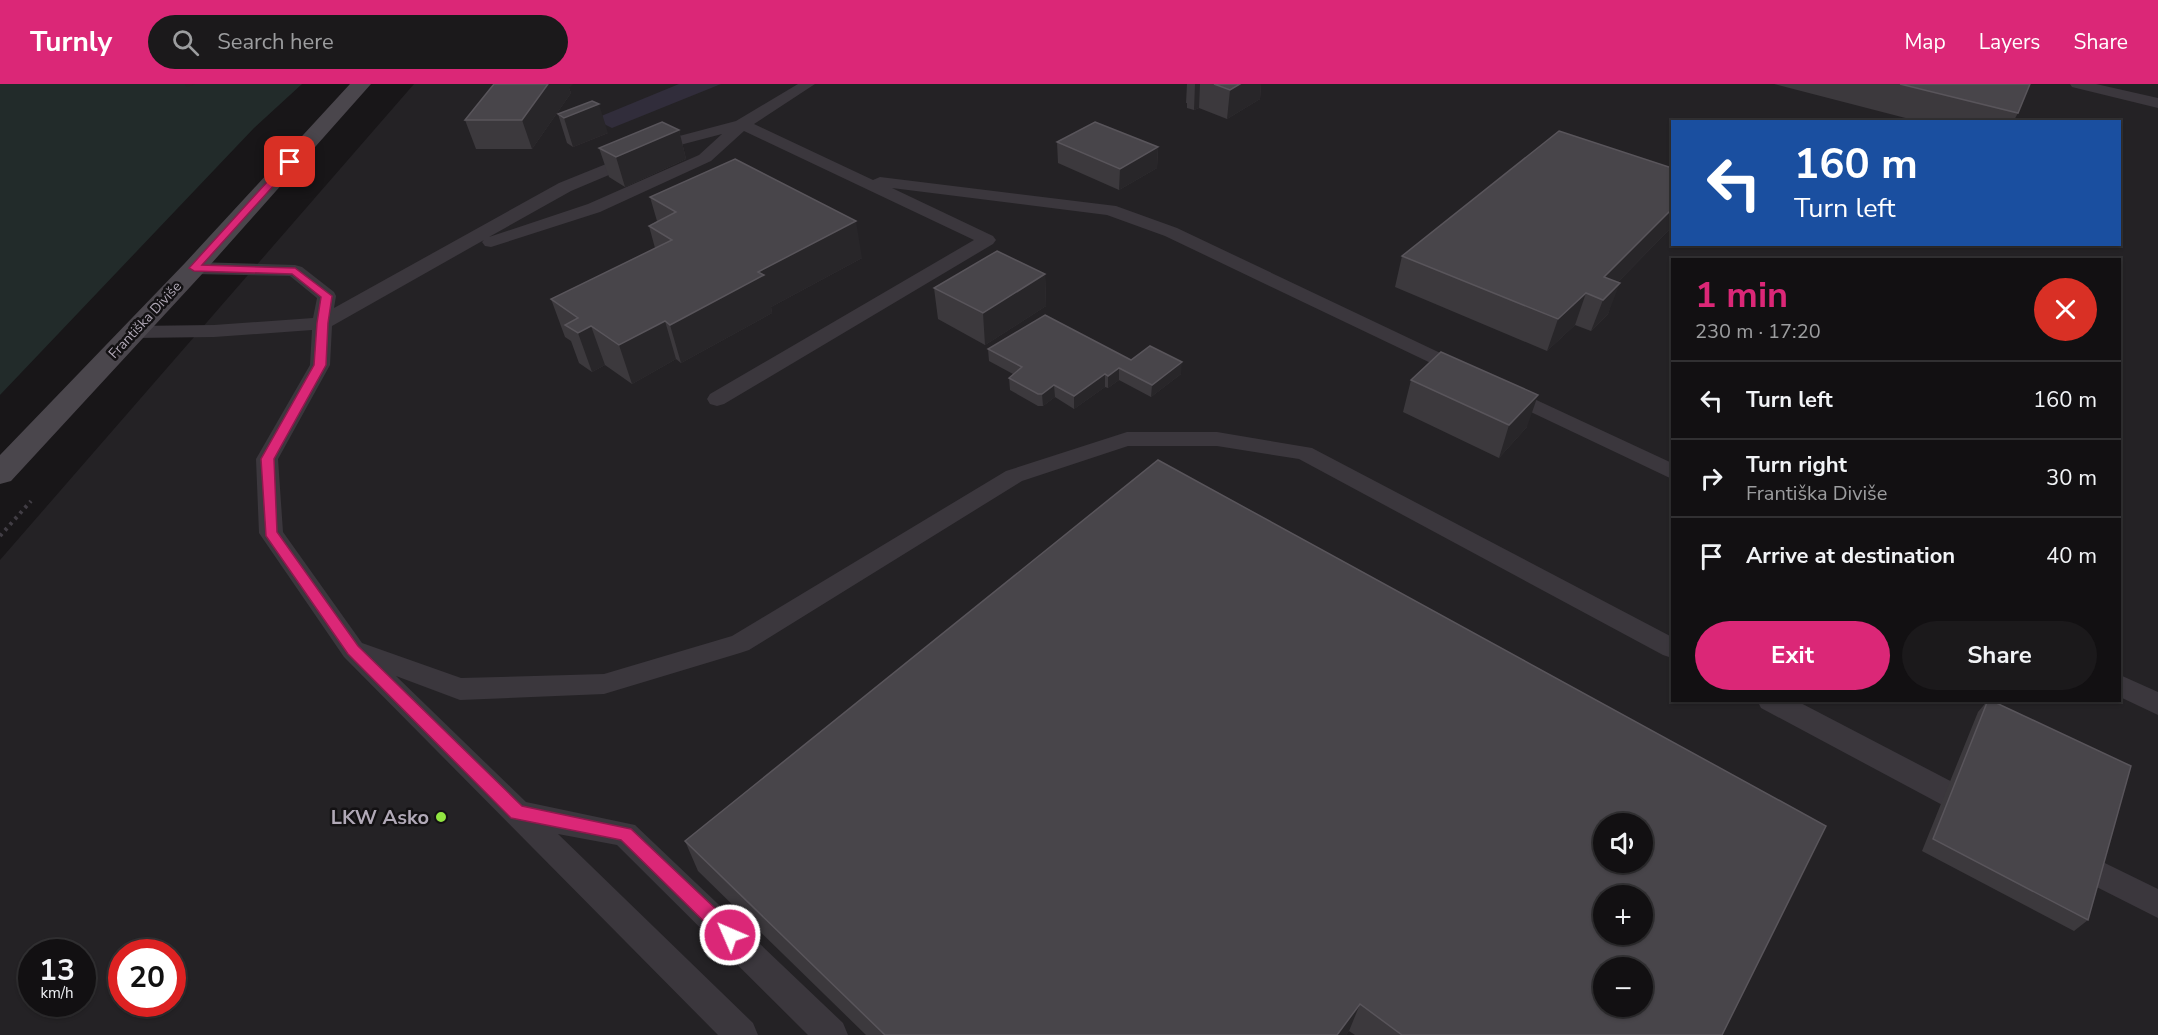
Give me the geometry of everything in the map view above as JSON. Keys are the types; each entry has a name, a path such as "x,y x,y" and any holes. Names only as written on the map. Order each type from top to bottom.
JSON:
{"main road":[{"name":"Františka Diviše","path":"0,474 194,268 361,84"}],"lane":[{"path":"2077,84 2158,103"},
{"path":"443,257 594,208 705,158 742,124 803,85"},
{"path":"134,332 214,331 322,323 566,187 674,142 742,124 987,240 717,399"},
{"path":"858,179 1110,210 1171,232 1671,472"},
{"path":"194,268 295,271 327,296 322,323 320,365 267,459 271,533 353,650 741,1035"},
{"path":"353,650 460,689 604,684 740,643 1014,476 1127,439 1206,439 1304,453 1671,647"},
{"path":"2121,686 2158,704"},
{"path":"1774,702 1995,819"},
{"path":"517,813 625,834 831,1035"},
{"path":"2047,846 2158,904"}],"shaded area":[{"path":"0,84 302,84 254,128 0,395"},
{"path":"414,84 2158,84 2158,1035 0,1035 0,560"},
{"path":"679,84 721,84 612,128 594,119"}],"building":[{"path":"494,84 548,84 522,120 465,120"},
{"path":"1214,84 1240,84 1230,90"},
{"path":"1900,84 2030,84 2018,113"},
{"path":"592,101 599,104 564,118 558,114"},
{"path":"662,122 679,130 616,157 599,148"},
{"path":"1095,122 1158,147 1120,169 1057,142"},
{"path":"1559,131 1671,168 1671,210 1604,277 1620,283 1603,300 1586,293 1558,319 1402,256"},
{"path":"735,159 856,221 758,272 764,275 670,325 665,321 619,345 591,326 578,333 565,325 578,318 551,299 672,240 649,226 676,212 650,197"},
{"path":"997,251 1045,274 983,313 934,288"},
{"path":"1045,315 1131,360 1150,346 1182,362 1152,385 1119,368 1108,376 1105,374 1074,396 1054,385 1042,394 1038,394 1009,378 1022,367 988,349"},
{"path":"1441,352 1538,395 1509,425 1411,380"},
{"path":"1158,460 1826,826 1722,1035 1402,1035 1360,1004 1337,1035 885,1035 685,841"},
{"path":"1987,702 1994,702 2131,766 2088,920 1933,839"}],"place":[{"name":"LKW Asko","path":"441,817"}],"route":[{"path":"290,162 194,268 295,271 327,296 322,323 320,365 267,459 271,533 353,650 517,813 625,834 730,935"}]}
